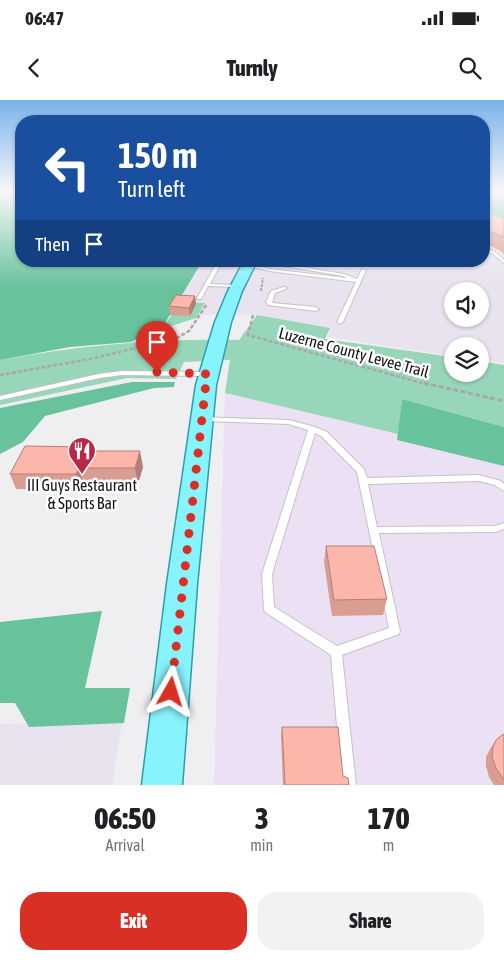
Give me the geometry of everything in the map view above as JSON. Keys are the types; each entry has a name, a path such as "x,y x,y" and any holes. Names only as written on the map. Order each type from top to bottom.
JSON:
{"main road":[{"path":"162,785 207,374 221,323 237,286 254,268"}],"lane":[{"path":"490,251 504,262"},
{"path":"199,298 217,267"},
{"path":"254,268 358,281"},
{"path":"340,322 364,270"},
{"path":"206,285 237,286"},
{"path":"284,288 272,292 270,304 316,309"},
{"path":"0,398 98,376 122,373 207,374"},
{"path":"201,418 289,422 312,429 324,434 361,470 395,631 336,652"},
{"path":"312,429 267,574 268,610 336,652"},
{"path":"364,481 479,478 498,483 504,488"},
{"path":"374,530 496,529 504,526"},
{"path":"336,652 349,785"}],"path":[{"path":"254,268 264,281 259,296"},
{"path":"0,374 85,360 177,338 189,331 205,307"},
{"name":"Luzerne County Levee Trail","path":"253,314 248,334 441,388 504,401"}],"shaded area":[{"path":"490,223 504,223 504,363 489,361 489,337 444,337 444,355 328,337 330,328 257,315 170,315 200,267 490,267"},
{"path":"225,393 398,434 398,440 504,466 504,785 214,785"},
{"path":"122,722 112,785 0,785 0,724"}],"green space":[{"path":"0,223 15,223 15,267 199,267 165,323 131,342 70,347 0,360"},
{"path":"180,302 205,303 196,318 144,335 166,323"},
{"path":"257,315 330,328 325,339 444,356 444,382 489,382 489,362 504,365 504,427 402,399 398,434 225,393 230,360 184,362 176,379 127,378 0,405 0,360 60,350 149,341 239,340"},
{"path":"132,382 175,382 174,387 154,388 45,416 23,442 0,454 0,408"},
{"path":"402,399 504,427 504,466 397,440"},
{"path":"102,611 85,688 130,688 124,723 29,727 15,703 0,703 0,622"}],"building":[{"path":"490,223 504,223 504,237 490,231"},
{"path":"176,295 195,296 189,308 169,306"},
{"path":"25,446 87,447 85,451 140,451 135,468 79,468 76,474 10,474"},
{"path":"326,546 374,546 387,599 334,600"},
{"path":"282,727 338,727 343,776 348,778 349,785 285,785"},
{"path":"504,734 504,780 496,768 492,757 496,740"}],"place":[{"name":"III Guys Restaurant & Sports Bar","path":"82,475"}],"route":[{"path":"157,372 207,374 171,692"}]}
